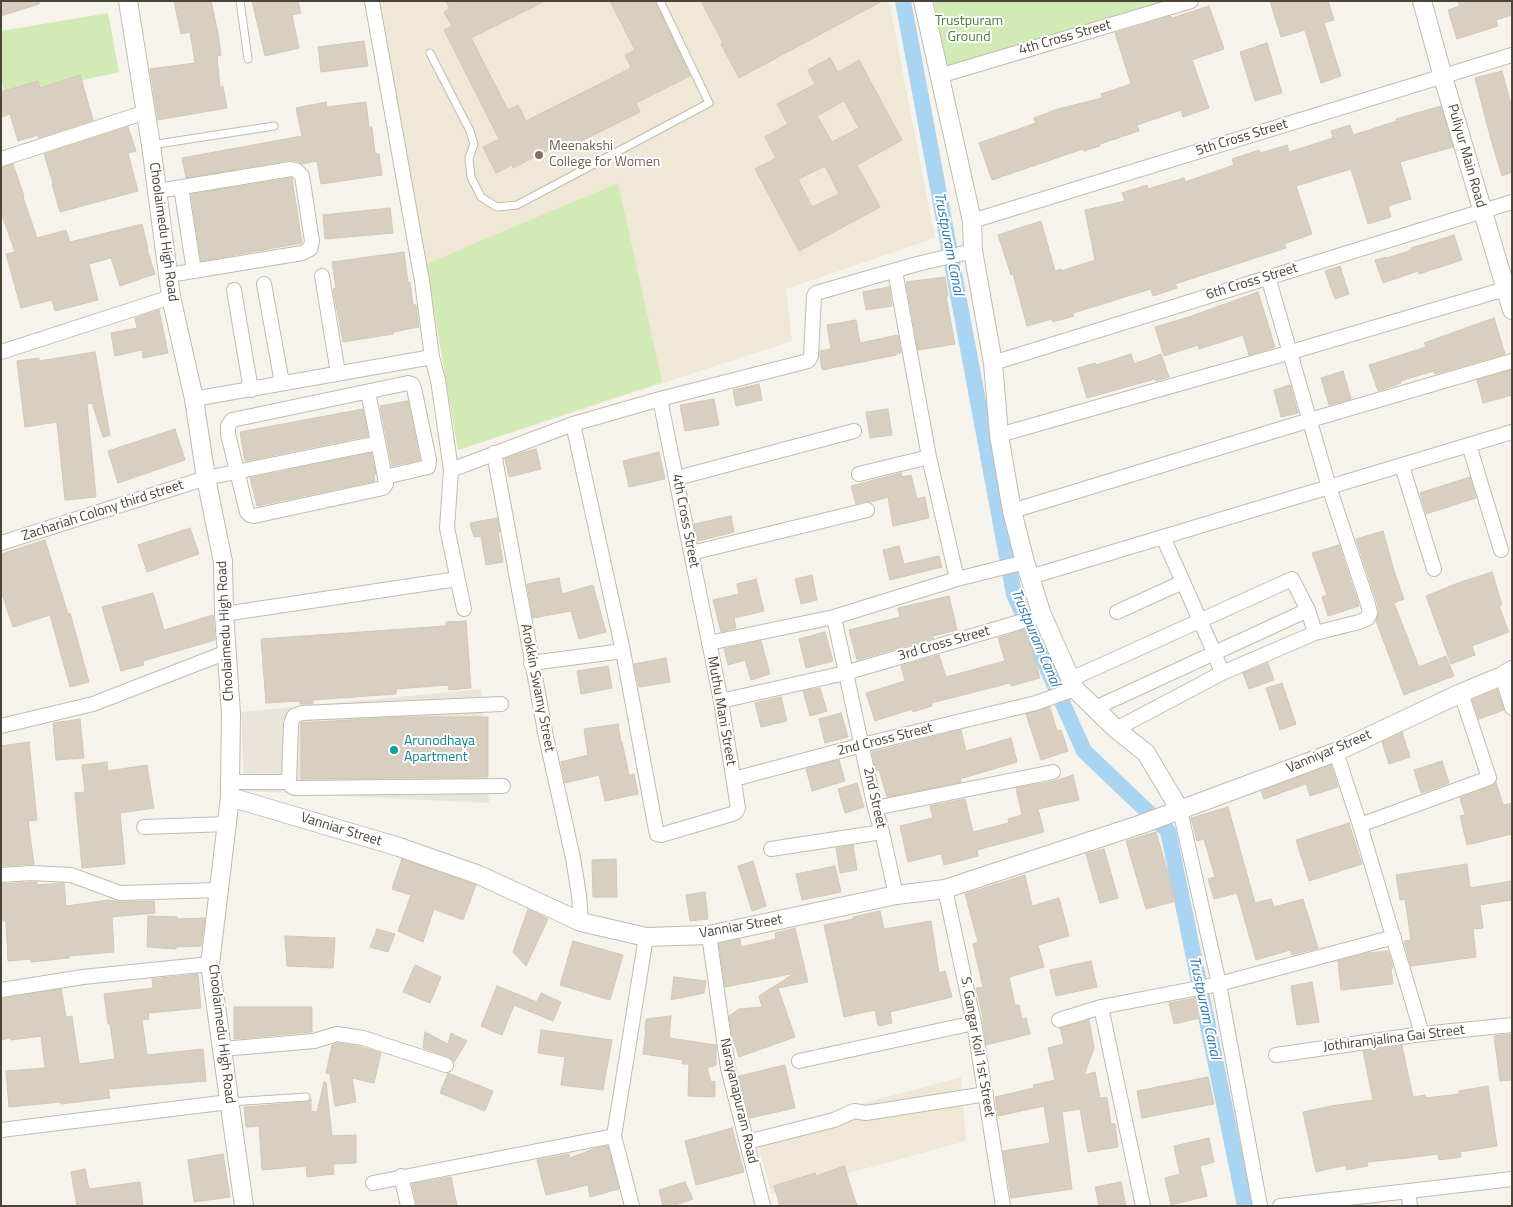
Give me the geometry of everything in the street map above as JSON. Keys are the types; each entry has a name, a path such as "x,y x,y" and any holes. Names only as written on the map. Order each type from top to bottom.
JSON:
{"street":[{"name":"Choolaimedu High Road","path":"128,1 158,191 171,297 194,399 206,478 223,562 224,614 231,714 230,789 210,964 244,1206"},
{"path":"372,1 422,281 432,357 438,380 451,470 448,528 464,609"},
{"path":"923,1 972,221 973,251 993,362 999,435 1012,511 1028,569 1042,615 1073,684 1116,729 1146,753 1180,810 1219,984 1260,1206"},
{"name":"4th Cross Street","path":"939,76 1191,1"},
{"name":"Puliyur Main Road","path":"1422,1 1482,210 1509,288 1512,310"},
{"name":"5th Cross Street","path":"972,221 1512,55"},
{"path":"1,160 146,112"},
{"path":"158,191 291,169 296,170 302,176 312,240 310,249 302,253 169,275"},
{"path":"180,187 194,271"},
{"name":"6th Cross Street","path":"993,362 1512,202"},
{"path":"451,470 573,424 660,399 808,361 811,356 814,296 816,293 917,264 973,251"},
{"path":"895,271 929,456 957,580"},
{"path":"322,276 338,373"},
{"path":"1116,729 1222,673 1315,633 1359,622 1368,618 1370,613 1329,487 1268,277"},
{"path":"264,284 282,384"},
{"path":"999,435 1509,288"},
{"path":"234,290 251,390"},
{"path":"1,352 171,297"},
{"path":"194,399 432,357"},
{"path":"1012,511 1310,420 1512,361"},
{"path":"368,392 385,477 386,484 383,488 254,516 250,515 247,512 236,472 228,434 228,426 232,420 368,392 412,384 430,460 428,467 385,477"},
{"name":"4th Cross Street","path":"660,399 709,643"},
{"path":"531,663 623,651 573,424"},
{"path":"423,429 444,425"},
{"path":"677,478 854,431"},
{"path":"709,643 834,617 984,572 1028,569 1163,537 1512,432"},
{"name":"Zachariah Colony third street","path":"1,543 206,478 378,443"},
{"path":"1469,445 1501,550"},
{"name":"Arokkin Swamy Street","path":"494,453 531,663 573,858 581,922"},
{"path":"859,474 929,456"},
{"path":"1402,466 1434,569"},
{"path":"691,553 867,510"},
{"path":"1163,537 1222,673"},
{"path":"224,614 457,579"},
{"name":"2nd Cross Street","path":"734,779 1036,702 1200,620 1292,579 1308,610"},
{"path":"1117,612 1183,582"},
{"path":"1095,708 1308,610 1315,633"},
{"name":"3rd Cross Street","path":"721,701 845,673 1042,615"},
{"name":"2nd Street","path":"834,617 875,808 896,895"},
{"name":"Muthu Mani Street","path":"623,651 657,834 661,835 736,812 738,808 721,701 709,643"},
{"path":"1,726 93,704 227,652"},
{"path":"1507,673 1512,708"},
{"name":"Vanniyar Street","path":"1142,824 1336,752 1507,673"},
{"path":"1360,825 1489,778 1461,693"},
{"path":"501,704 302,713 294,716 291,724 289,782 295,788 503,786"},
{"path":"1336,752 1360,825 1422,1034"},
{"path":"875,808 1053,772"},
{"path":"230,789 289,782"},
{"name":"Vanniar Street","path":"230,789 479,875 581,922 646,937 709,935 896,895 945,889 1142,824"},
{"path":"144,827 227,824"},
{"path":"771,849 882,832"},
{"path":"1,876 31,873 71,875 120,892 219,890"},
{"name":"S. Gangar Koil 1st Street","path":"945,889 974,1023 1003,1206"},
{"name":"Narayanapuram Road","path":"709,935 728,1068 763,1206"},
{"path":"632,1206 614,1136 646,937"},
{"path":"1059,1020 1101,1008 1219,984 1394,937"},
{"path":"1,990 83,977 210,964"},
{"path":"1101,1008 1143,1206"},
{"path":"799,1060 974,1023"},
{"name":"Jothiramjalina Gai Street","path":"1276,1055 1422,1034 1512,1025"},
{"path":"222,1049 314,1041 337,1034 363,1038 446,1065"},
{"path":"747,1142 834,1120 854,1111 866,1112 986,1094"},
{"path":"1,1130 229,1102"},
{"path":"373,1183 401,1176 614,1136"},
{"path":"401,1176 408,1206"},
{"path":"1280,1206 1512,1179"},
{"path":"1408,1191 1410,1206"}],"lane":[{"path":"240,1 248,59"},
{"path":"430,53 470,131 474,144 469,158 471,176 482,197 497,207 517,205 709,103 660,1"},
{"path":"151,145 274,126"},
{"path":"229,1102 306,1097"}],"shaded area":[{"path":"378,1 889,1 935,238 786,289 792,341 458,450"},
{"path":"481,689 489,803 244,791 241,712"},
{"path":"961,1077 966,1141 772,1194 754,1133"}],"green space":[{"name":"Trustpuram Ground","path":"934,1 1167,1 946,67"},
{"path":"108,13 119,72 5,98 1,76 1,31"},
{"path":"618,183 662,382 458,450 426,264"}],"building":[{"path":"1,1 39,1 39,4 1,16"},
{"path":"174,1 211,1 221,55 217,56 220,87 223,86 227,108 158,120 150,69 195,63 190,32 181,34"},
{"path":"252,1 298,1 301,13 292,15 299,48 265,56"},
{"path":"446,1 545,1 471,38 508,110 518,105 526,121 631,68 625,55 635,50 610,1 655,1 690,76 636,103 640,112 573,145 570,139 513,168 512,165 496,173 483,147 499,139 444,30 452,26 444,12 450,9"},
{"path":"701,1 882,1 739,78"},
{"path":"1270,1 1328,1 1334,20 1324,23 1341,76 1321,83 1305,30 1281,37"},
{"path":"1458,1 1512,1 1512,15 1496,20 1498,26 1457,39 1448,10 1460,6"},
{"path":"1209,6 1224,49 1192,60 1209,108 1183,117 1181,110 1137,125 1139,131 1100,144 1100,146 1084,151 1083,149 992,180 979,143 1036,123 1034,118 1058,109 1102,98 1101,94 1131,84 1115,33"},
{"path":"364,41 368,66 321,72 318,47"},
{"path":"1267,43 1282,93 1255,101 1240,52"},
{"path":"830,58 838,72 859,60 902,140 857,165 880,207 799,251 755,169 776,158 765,137 788,124 777,104 815,84 808,70","holes":["844,101 859,128 832,142 817,116","825,166 839,194 812,207 798,179"]},
{"path":"1502,71 1512,108 1512,172 1502,176 1475,78"},
{"path":"80,75 93,120 38,138 38,135 18,141 10,114 1,117 1,92 38,81 40,88"},
{"path":"326,102 327,107 366,102 369,127 372,127 375,154 379,154 382,175 321,184 317,161 302,164 298,161 290,160 186,178 182,158 302,136 296,108"},
{"path":"1441,106 1453,147 1400,162 1411,199 1388,206 1391,217 1368,224 1351,169 1296,186 1312,234 1284,244 1286,248 1175,284 1177,288 1153,296 1151,289 1073,313 1074,316 1053,322 1052,319 1027,326 1013,274 1011,275 998,235 1041,221 1055,271 1061,269 1061,271 1095,260 1085,210 1125,201 1122,193 1147,185 1148,189 1184,178 1185,182 1234,165 1232,159 1259,150 1260,153 1287,145 1289,152 1333,138 1331,131 1350,125 1353,135 1397,121 1396,119"},
{"path":"128,127 136,151 128,153 138,191 60,212 44,154"},
{"path":"13,164 37,238 66,230 70,242 142,224 155,274 120,286 111,258 89,264 98,300 55,311 52,300 21,308 6,254 15,252 1,212 1,168"},
{"path":"292,178 302,243 201,261 191,194"},
{"path":"390,208 393,233 325,239 323,215"},
{"path":"1454,235 1462,260 1419,274 1418,271 1383,283 1375,260 1387,258 1412,250 1411,248"},
{"path":"404,252 408,282 410,282 413,305 416,305 419,327 393,332 393,334 343,342 333,289 336,288 332,262"},
{"path":"1340,266 1349,294 1335,299 1325,271"},
{"path":"945,277 948,296 946,296 955,344 918,350 906,282"},
{"path":"889,287 892,306 866,310 863,292"},
{"path":"1258,292 1275,347 1249,355 1243,335 1199,349 1198,345 1164,356 1155,327"},
{"path":"159,310 168,353 143,358 142,350 115,356 111,333 137,328 135,318"},
{"path":"1494,318 1505,354 1435,374 1434,371 1400,381 1401,383 1378,391 1369,365 1426,347 1424,343"},
{"path":"856,320 860,343 898,335 901,353 822,370 820,351 831,349 827,325"},
{"path":"95,352 110,435 103,437 92,403 87,404 96,497 65,500 57,422 25,427 17,361 39,358 39,361"},
{"path":"1131,354 1134,364 1161,354 1169,377 1156,381 1155,379 1087,398 1078,368 1095,363 1096,365"},
{"path":"1512,370 1512,395 1483,403 1477,380"},
{"path":"1343,371 1351,399 1329,405 1321,378"},
{"path":"759,384 762,400 736,406 733,390"},
{"path":"1290,385 1298,413 1281,417 1274,390"},
{"path":"714,399 719,425 685,431 680,405"},
{"path":"408,401 420,460 392,466 380,406"},
{"path":"363,409 368,436 245,461 240,432"},
{"path":"888,409 892,435 870,438 866,412"},
{"path":"175,429 185,460 118,483 108,451"},
{"path":"536,449 541,469 509,477 505,459"},
{"path":"659,452 665,479 629,487 623,461"},
{"path":"371,453 376,474 374,475 375,481 257,506 250,478"},
{"path":"901,473 902,477 911,475 917,499 925,497 929,518 893,526 888,497 856,504 851,486"},
{"path":"1470,477 1476,498 1426,514 1420,493"},
{"path":"731,516 734,532 698,541 694,524"},
{"path":"497,518 503,562 486,565 481,536 474,537 470,523"},
{"path":"190,528 199,554 147,572 138,545"},
{"path":"1383,531 1404,599 1394,603 1419,667 1446,656 1454,676 1404,695 1376,621 1379,612 1377,602 1356,539"},
{"path":"45,540 68,614 70,613 89,682 70,687 50,615 13,627 1,591 1,554"},
{"path":"1339,545 1359,606 1328,616 1322,597 1327,595 1312,553"},
{"path":"899,546 904,564 939,556 942,567 890,580 883,550"},
{"path":"1492,572 1502,605 1499,606 1509,632 1472,646 1475,655 1451,664 1426,596"},
{"path":"812,575 817,600 801,604 795,579"},
{"path":"559,578 562,594 593,585 606,632 579,639 571,611 533,618 527,584"},
{"path":"756,579 764,611 734,618 736,628 721,632 713,600 739,594 737,584"},
{"path":"153,593 164,630 213,615 215,640 143,661 144,665 121,671 102,607"},
{"path":"949,596 957,630 857,660 849,630 900,617 898,608"},
{"path":"466,621 471,688 449,690 448,685 396,689 396,694 313,700 313,704 300,704 300,701 266,703 261,639 446,626 446,622"},
{"path":"1026,629 1040,678 1011,686 1010,683 931,703 932,706 913,712 912,709 875,721 866,693 905,681 901,666 939,655 946,677 1005,661 998,638"},
{"path":"825,632 833,661 806,668 799,639"},
{"path":"761,641 770,674 751,680 745,660 728,665 724,649"},
{"path":"666,658 670,682 639,687 634,664"},
{"path":"1268,663 1274,680 1249,689 1243,673"},
{"path":"608,666 612,688 581,694 577,671"},
{"path":"1282,683 1296,724 1280,730 1266,688"},
{"path":"820,688 827,711 810,716 803,691"},
{"path":"1497,690 1504,710 1479,719 1472,700"},
{"path":"781,697 787,721 761,727 755,703"},
{"path":"1050,707 1057,731 1061,730 1068,751 1041,760 1026,714"},
{"path":"841,713 848,737 825,743 819,719"},
{"name":"Arunodhaya Apartment","path":"401,717 488,717 488,777 301,779 301,723"},
{"path":"80,719 84,758 56,760 53,723"},
{"path":"618,724 629,775 634,774 638,794 605,801 599,775 565,783 561,762 588,755 584,729"},
{"path":"961,730 966,751 1011,738 1017,762 960,779 961,782 887,797 879,770 876,771 872,752"},
{"path":"1402,732 1410,757 1389,764 1382,742"},
{"path":"29,742 37,820 28,821 34,864 1,866 1,746"},
{"path":"839,760 845,781 812,791 806,769"},
{"path":"1442,761 1449,783 1421,793 1414,770"},
{"path":"107,762 108,771 147,765 154,808 120,813 125,864 82,868 75,793 85,792 82,765"},
{"path":"1331,765 1338,787 1310,796 1306,784 1264,799 1261,791"},
{"path":"1073,775 1079,800 1038,809 1044,832 977,850 978,856 944,865 941,854 908,862 900,826 933,818 930,806 965,799 973,832 1009,823 1008,819 1022,815 1016,788 1055,781"},
{"path":"1496,782 1503,805 1512,803 1512,834 1467,845 1460,816 1465,815 1460,798 1492,786"},
{"path":"857,783 864,807 845,813 838,789"},
{"path":"1228,807 1255,903 1271,899 1274,907 1303,899 1318,948 1292,955 1290,950 1256,960 1237,893 1214,899 1208,879 1215,877 1204,839 1197,841 1191,818"},
{"path":"1349,823 1362,864 1309,881 1296,840"},
{"path":"1156,832 1176,901 1146,909 1126,841"},
{"path":"853,845 857,870 840,873 836,848"},
{"path":"1104,849 1118,898 1100,903 1086,854"},
{"path":"402,859 476,885 463,920 434,909 423,942 398,931 411,895 392,889"},
{"path":"616,859 617,897 593,897 592,860"},
{"path":"753,861 766,906 752,911 738,866"},
{"path":"1467,864 1470,888 1512,881 1512,900 1480,905 1483,928 1473,929 1476,957 1411,966 1404,941 1411,940 1405,899 1400,900 1396,875"},
{"path":"835,866 841,892 802,900 796,874"},
{"path":"1025,875 1032,906 1059,898 1069,936 1038,945 1044,967 1009,977 1015,1005 1019,1005 1022,1019 1026,1018 1030,1034 986,1045 982,1013 976,988 983,987 973,944 978,942 965,894"},
{"path":"37,882 37,885 64,883 66,906 108,900 120,902 154,901 155,913 112,917 114,952 31,962 31,959 8,961 6,921 1,921 1,884"},
{"path":"705,892 708,919 690,921 686,895"},
{"path":"528,909 548,919 526,966 513,952"},
{"path":"880,911 884,929 931,921 939,973 945,971 952,997 890,1012 892,1023 878,1026 875,1010 844,1017 824,925"},
{"path":"148,916 177,917 177,919 205,918 201,946 176,947 176,949 147,947"},
{"path":"795,928 808,982 778,988 795,1037 739,1057 732,1036 729,1016 739,1009 762,1007 759,996 795,973 725,987 719,944 740,939 741,947 776,939 775,933"},
{"path":"377,929 395,934 388,952 370,947"},
{"path":"285,936 335,938 333,968 287,966"},
{"path":"573,941 623,955 610,1000 560,985"},
{"path":"1388,951 1393,968 1391,969 1393,984 1341,990 1338,961 1368,953"},
{"path":"1091,961 1097,987 1056,996 1050,970"},
{"path":"415,965 441,977 430,1003 403,992"},
{"path":"198,974 201,1008 148,1013 149,1019 142,1020 147,1055 203,1049 206,1081 108,1089 110,1098 61,1104 61,1102 9,1107 6,1071 45,1068 41,1036 1,1040 1,999 61,989 66,1017 72,1016 79,1064 115,1059 104,994 153,988 152,979"},
{"path":"674,977 706,981 704,993 671,1000"},
{"path":"1312,982 1319,1022 1297,1025 1291,986"},
{"path":"497,986 537,1002 541,993 561,1002 553,1021 514,1005 502,1035 481,1026"},
{"path":"1200,997 1204,1017 1174,1024 1169,1003"},
{"path":"234,1007 312,1007 312,1032 234,1039"},
{"path":"671,1016 669,1038 716,1045 716,1065 707,1068 711,1082 715,1081 715,1097 688,1096 689,1064 682,1064 683,1060 643,1054 646,1019"},
{"path":"1089,1020 1094,1048 1084,1075 1095,1072 1100,1098 1107,1097 1111,1124 1115,1124 1118,1147 1088,1152 1080,1109 1062,1112 1072,1189 1011,1198 1003,1151 1050,1143 1044,1106 998,1116 995,1097 1034,1088 1033,1085 1055,1080 1048,1048 1064,1044 1060,1028"},
{"path":"541,1030 612,1040 603,1090 561,1085 565,1057 538,1053"},
{"path":"425,1032 448,1044 451,1033 467,1041 454,1062 449,1057 423,1048"},
{"path":"1512,1034 1512,1080 1500,1081 1494,1036"},
{"path":"338,1043 381,1053 374,1083 352,1078 356,1102 335,1106 330,1074 326,1073 332,1045"},
{"path":"1402,1046 1413,1097 1425,1095 1425,1098 1459,1094 1459,1091 1488,1086 1497,1146 1460,1152 1461,1157 1439,1160 1438,1154 1367,1162 1368,1166 1346,1170 1346,1165 1316,1172 1303,1112 1373,1100 1363,1051"},
{"path":"785,1065 795,1108 750,1118 739,1076"},
{"path":"448,1073 493,1091 485,1111 440,1093"},
{"path":"1208,1077 1214,1104 1142,1118 1137,1091"},
{"path":"324,1082 326,1082 332,1136 356,1135 356,1163 333,1164 334,1174 307,1177 306,1166 262,1170 259,1126 246,1127 244,1107 306,1102 311,1099 311,1111 317,1112"},
{"path":"732,1128 744,1172 696,1185 685,1141"},
{"path":"1209,1138 1214,1162 1200,1166 1207,1196 1171,1205 1165,1178 1180,1174 1174,1146"},
{"path":"608,1146 619,1189 590,1197 588,1185 546,1195 537,1160 569,1154 570,1158 596,1148"},
{"path":"223,1154 230,1197 194,1202 188,1160"},
{"path":"844,1166 857,1206 780,1206 774,1186 815,1173 816,1176"},
{"path":"85,1169 89,1189 140,1182 143,1206 77,1206 71,1172"},
{"path":"451,1177 457,1206 417,1206 412,1184"},
{"path":"685,1182 693,1199 673,1206 663,1206 659,1190"},
{"path":"1121,1182 1126,1206 1099,1206 1095,1187"}],"waterway":[{"name":"Trustpuram Canal","path":"903,1 1014,594 1084,751 1168,831 1245,1206"}],"place":[{"name":"Meenakshi College for Women","path":"539,155"},
{"name":"Arunodhaya Apartment","path":"394,750"}]}
